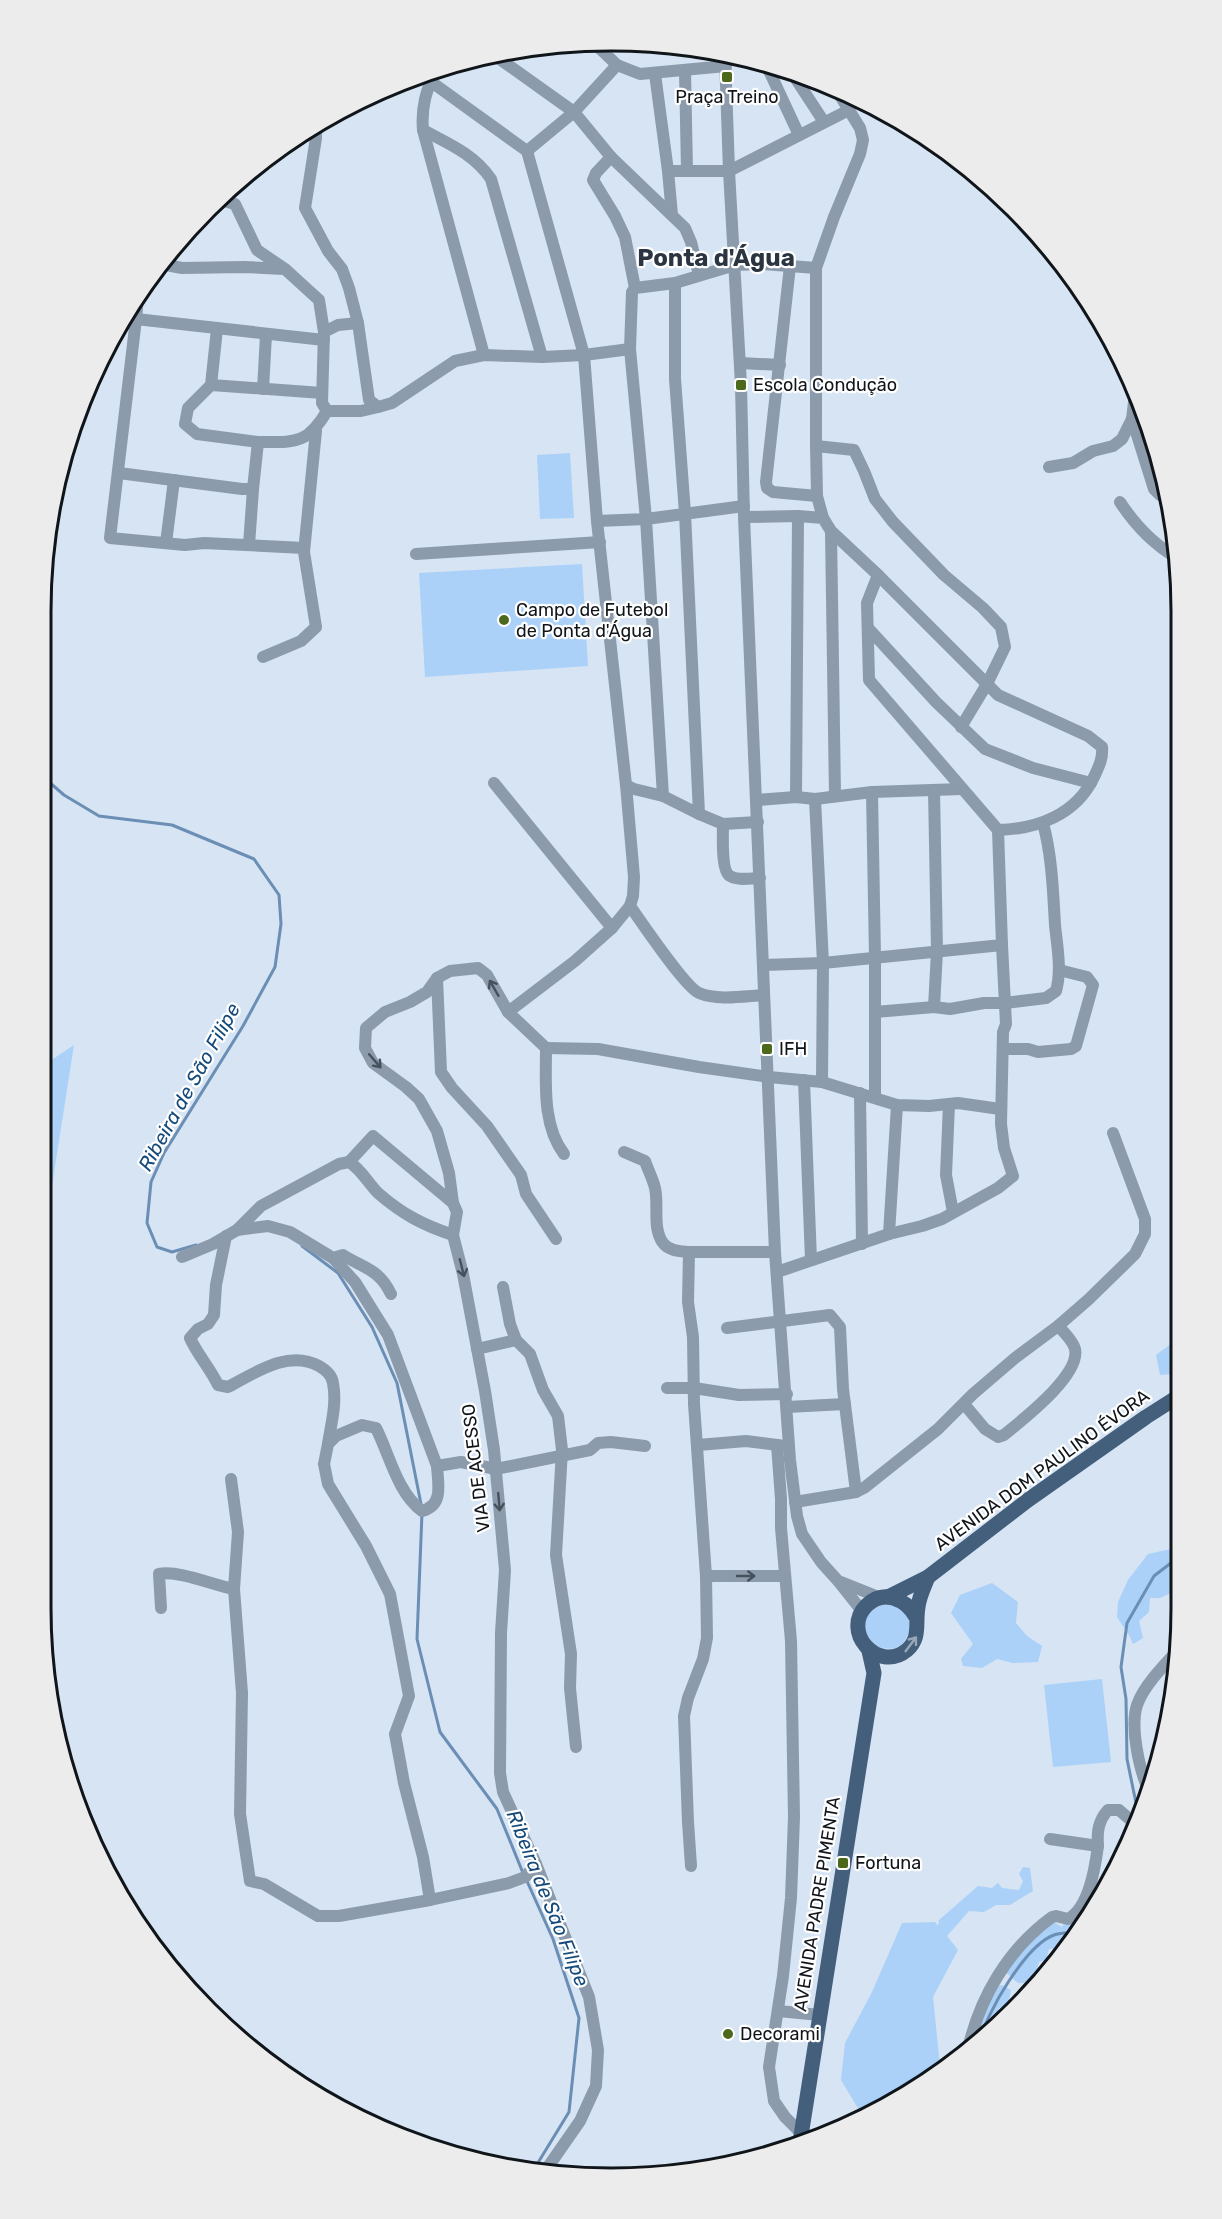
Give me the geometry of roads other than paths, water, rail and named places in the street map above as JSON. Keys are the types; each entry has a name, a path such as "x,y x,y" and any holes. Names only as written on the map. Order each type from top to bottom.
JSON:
{"main road":[{"name":"AVENIDA DOM PAULINO ÉVORA","path":"884,1598 928,1577 1028,1500 1171,1401"},
{"path":"869,1651 886,1657 896,1656 905,1652 912,1645 917,1636 918,1604 928,1577"},
{"path":"874,1672 869,1651 859,1637 858,1619 862,1611 868,1604 884,1598 904,1602 916,1617"},
{"path":"874,1672 886,1657"},
{"name":"AVENIDA PADRE PIMENTA","path":"802,2134 874,1672"}],"street":[{"path":"603,51 617,65 640,74 685,71 719,62"},
{"path":"503,62 574,112 611,157 685,228 692,242 699,275"},
{"path":"725,63 740,363 744,511 775,1252 787,1401 780,1519 791,1641 794,1817 791,1898 769,2067 774,2101 799,2135"},
{"path":"527,151 574,112 617,65"},
{"path":"685,71 687,171"},
{"path":"655,74 672,215"},
{"path":"771,75 799,135"},
{"path":"437,79 527,151 584,356 597,521 634,877 633,896 626,914 575,961 508,1012"},
{"path":"431,81 421,111 423,130 484,355"},
{"path":"799,84 824,122"},
{"path":"844,103 860,128 863,140 860,154 816,268 817,496 823,518 831,531 998,695 1097,741 1102,747 1103,758 1084,795 1059,815 1020,830 998,830"},
{"path":"668,171 729,171 849,110"},
{"path":"423,130 469,155 482,166 491,179 542,357"},
{"path":"316,135 304,208 328,251 342,269 358,323 369,400 378,407"},
{"path":"611,157 596,173 593,180 625,237 635,288 632,292 630,349 646,519 663,796"},
{"path":"229,202 235,204 257,250 285,269 319,300 324,336 322,403 327,411"},
{"path":"635,288 675,283 735,265 816,268"},
{"path":"170,266 182,268 285,269"},
{"path":"790,266 766,482 767,488 773,492 817,496"},
{"path":"675,283 675,379 685,513 699,814"},
{"path":"136,314 110,538 166,543 304,548"},
{"path":"136,319 266,335 324,336 338,325 358,323"},
{"path":"217,329 211,385 188,408 185,424 197,434 258,442 294,442 315,431"},
{"path":"263,389 266,335"},
{"path":"327,411 361,411 392,404 455,361 484,355 584,356 630,349"},
{"path":"740,363 780,365"},
{"path":"211,385 322,393"},
{"path":"263,657 301,640 316,627 309,593 304,548 315,431 327,411"},
{"path":"1049,467 1073,463 1093,451 1113,446 1126,434 1133,411"},
{"path":"1132,419 1154,489 1158,493"},
{"path":"249,545 258,442"},
{"path":"816,446 854,450 874,499 907,539 1001,627 1005,647 987,684 961,727"},
{"path":"119,473 253,489"},
{"path":"166,543 174,480"},
{"path":"1120,502 1131,519 1150,539 1167,551"},
{"path":"597,521 646,519 685,513 744,511 823,518"},
{"path":"796,797 798,516"},
{"path":"831,531 835,795"},
{"path":"416,554 600,542"},
{"path":"777,1272 890,1234 922,1226 998,1188 1013,1176 1004,1149 1000,1109 1003,1032 1006,1024 998,830 869,680 867,603 878,575"},
{"path":"868,628 961,727 985,749 1033,768 1091,783"},
{"path":"494,783 612,928"},
{"path":"626,784 634,789 663,796 723,824 758,822"},
{"path":"757,800 796,797 815,799 872,792 962,789"},
{"path":"933,790 937,951 934,1007"},
{"path":"872,792 876,1097"},
{"path":"815,799 823,963 822,1082"},
{"path":"875,1012 934,1007 950,1009 984,1003 1005,1003 1046,998 1056,991 1059,970 1052,884 1047,838 1042,823"},
{"path":"723,824 724,869 729,876 738,879 760,878"},
{"path":"630,906 686,982 697,993 711,996 764,995"},
{"path":"764,965 823,963 1002,945"},
{"name":"VIA DE ACESSO","path":"546,1048 508,1012 487,975 478,968 450,971 437,978 427,992 385,1012 366,1028 365,1048 373,1064 419,1099 437,1131 449,1173 453,1203 457,1212 453,1235 463,1274 485,1391 496,1469 505,1570 501,1633 500,1773 503,1792 536,1864 589,1997 598,2050 596,2086 580,2121 550,2164"},
{"path":"1003,1049 1028,1049 1038,1052 1071,1049 1076,1046 1093,985 1087,977 1059,970"},
{"path":"437,978 441,1072 452,1088 487,1126 522,1175 526,1194 556,1239"},
{"path":"564,1154 555,1142 549,1118 546,1048 598,1049 769,1077 822,1082 897,1105 929,1106 958,1103 1000,1109"},
{"path":"804,1080 811,1260"},
{"path":"860,1093 862,1244"},
{"path":"949,1104 946,1175 952,1212"},
{"path":"890,1234 897,1105"},
{"path":"795,1502 856,1492 864,1488 938,1429 1015,1358 1058,1326 1135,1254 1144,1234 1145,1219 1113,1133"},
{"path":"182,1257 213,1244 231,1233 261,1206 330,1169 349,1162 373,1136 453,1203"},
{"path":"624,1152 645,1161 655,1189 657,1220 664,1245 675,1251 689,1252 775,1252"},
{"path":"349,1162 377,1191 404,1214 432,1228 453,1235"},
{"path":"231,1233 268,1226 290,1232 333,1258 355,1282 387,1335 437,1466 439,1497 431,1509 422,1511 411,1503 399,1482 376,1428 362,1425 336,1436 328,1444"},
{"path":"231,1233 216,1285 214,1315 208,1324 198,1329 190,1338 218,1385 228,1387 281,1361 302,1359 327,1370 333,1381 335,1405 324,1464 328,1484 366,1546 390,1594 409,1696 395,1734 404,1783 423,1857 430,1900"},
{"path":"689,1252 687,1277 706,1576 707,1638 684,1716 691,1866"},
{"path":"333,1258 343,1255 374,1272 384,1281 391,1294"},
{"path":"503,1287 510,1324 516,1340 530,1354 543,1390 558,1416 561,1456 556,1555 571,1654 570,1688 576,1747"},
{"path":"727,1328 830,1315 836,1320 840,1328 845,1404 856,1492"},
{"path":"964,1404 991,1435 998,1437 1004,1435 1060,1385 1075,1360 1074,1346 1058,1326"},
{"path":"477,1349 516,1340"},
{"path":"667,1388 694,1388 787,1401 845,1404"},
{"path":"1146,1416 1171,1396"},
{"path":"698,1445 746,1441 783,1445"},
{"path":"437,1466 461,1462 496,1469 590,1450 598,1443 645,1446"},
{"path":"783,1445 802,1534 821,1562 862,1611"},
{"path":"231,1479 238,1532 234,1589 242,1694 240,1814 250,1881 264,1884 318,1916 339,1916 509,1883 525,1877 536,1864"},
{"path":"161,1608 159,1574 162,1573 176,1574 234,1589"},
{"path":"706,1576 785,1576"},
{"path":"839,1582 884,1598"},
{"path":"1144,1778 1135,1742 1137,1705 1158,1671 1168,1660"},
{"path":"972,2036 982,2001 1016,1950 1052,1917 1068,1919 1073,1916 1085,1898 1095,1869 1097,1832 1101,1817 1108,1810 1119,1810 1129,1819"},
{"path":"1050,1839 1098,1846"},
{"path":"778,2011 820,2015"}],"waterway":[{"name":"Ribeira de São Filipe","path":"51,784 64,795 99,816 172,825 254,859 279,895 281,924 275,967 243,1026 164,1153 151,1182 147,1223 157,1247 172,1252 196,1245"},
{"name":"Ribeira de São Filipe","path":"302,1246 338,1273 372,1327 397,1383 421,1504"},
{"name":"Ribeira de São Filipe","path":"422,1513 417,1639 440,1732 497,1809 523,1873"},
{"path":"1136,1802 1127,1759 1126,1699 1121,1667 1127,1623 1154,1576 1171,1563"},
{"name":"Ribeira de São Filipe","path":"526,1879 553,1939 579,2018 569,2112 538,2163"},
{"path":"986,2023 1009,1981 1031,1952 1054,1935 1067,1933"}],"place":[{"name":"Praça Treino","path":"727,77"},
{"name":"Escola Condução","path":"741,385"},
{"name":"Campo de Futebol de Ponta d'Água","path":"504,620"},
{"name":"IFH","path":"767,1049"},
{"name":"Fortuna","path":"843,1863"},
{"name":"Decorami","path":"728,2034"}],"district":[{"name":"Ponta d'Água","path":"716,258"}]}
